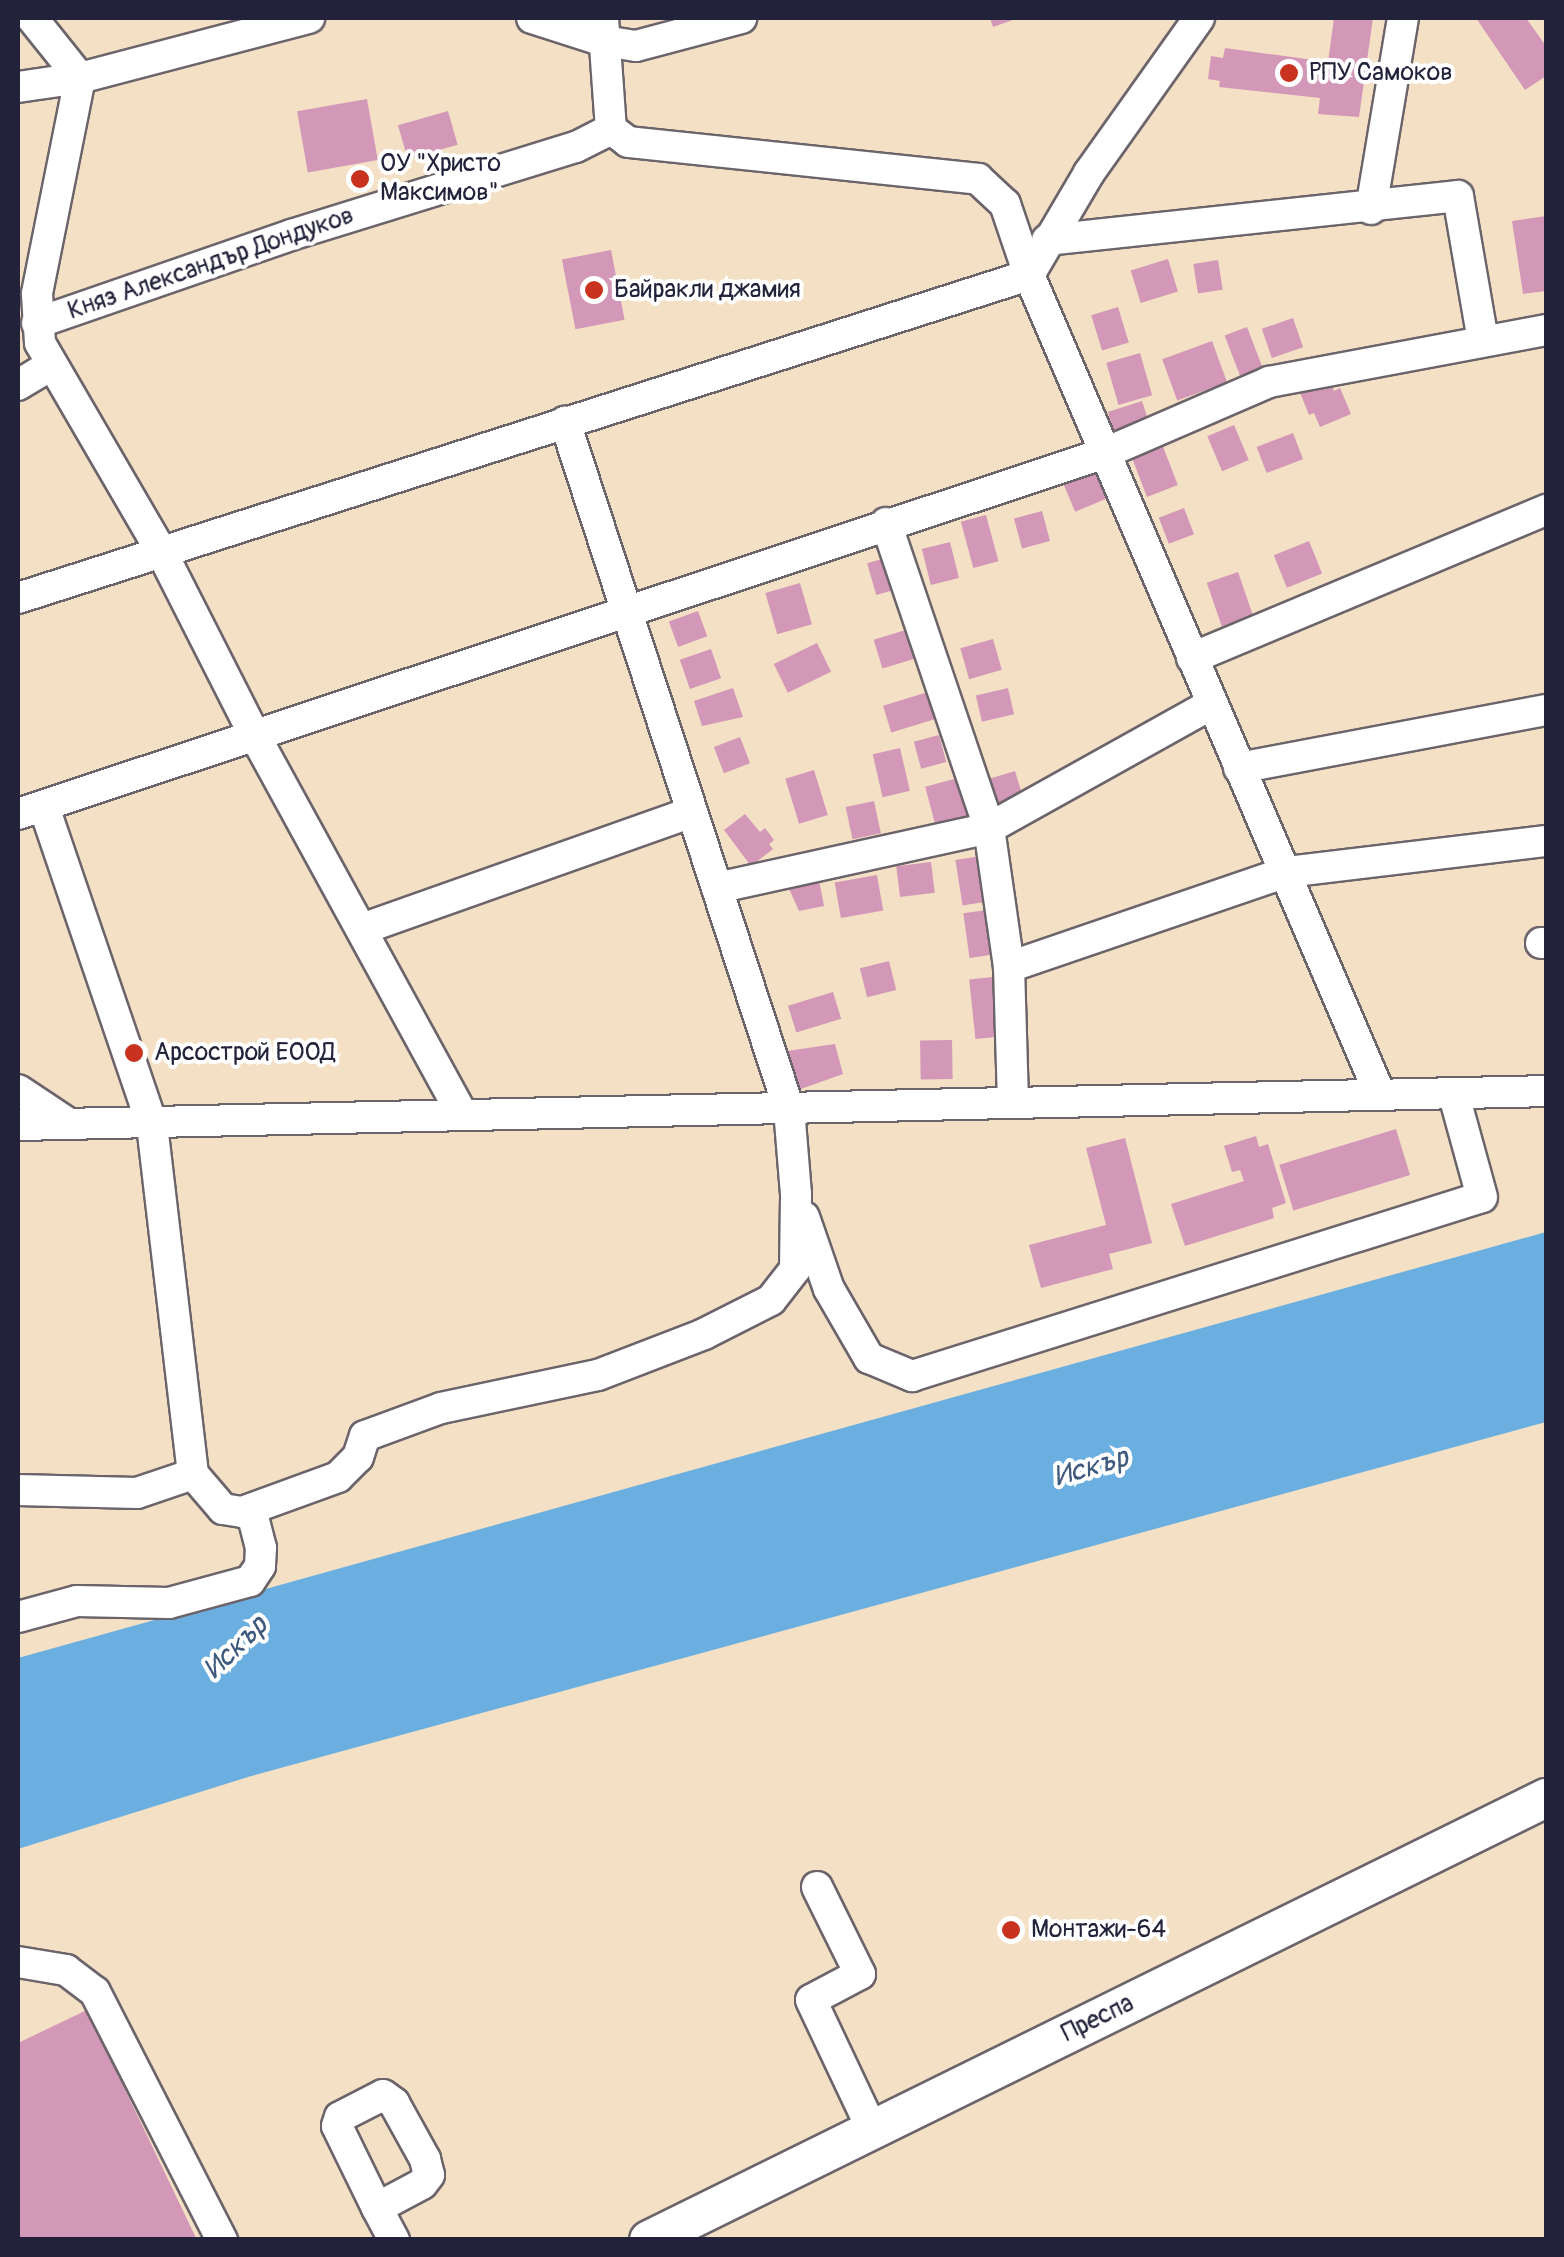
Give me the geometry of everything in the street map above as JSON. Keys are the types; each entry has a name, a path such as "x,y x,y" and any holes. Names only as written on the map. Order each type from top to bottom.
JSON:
{"main road":[{"name":"Преспа","path":"648,2240 1546,1798"}],"street":[{"path":"32,18 80,78 37,294 40,343 160,549 254,734 462,1114"},
{"path":"18,87 80,78 309,18"},
{"path":"532,18 604,29 636,46 742,18"},
{"path":"18,598 160,549 1030,275 1089,173 1200,18"},
{"path":"1371,209 1403,18"},
{"path":"604,29 611,129 628,142 978,179 1005,204 1030,275 1379,1092"},
{"name":"Княз Александър Дондуков","path":"37,323 291,235 576,147 611,129"},
{"path":"1047,240 1371,209 1458,196 1484,340"},
{"path":"566,422 626,608 692,812 789,1109 796,1194 795,1269 772,1300 704,1334 598,1375 442,1408 365,1436 358,1457 338,1477 250,1509 223,1509 194,1474 152,1125 31,810 626,608 1105,453 1269,382 1546,330"},
{"path":"18,385 51,364"},
{"path":"1192,658 1546,510"},
{"path":"886,523 989,828 1008,967 1014,1100"},
{"path":"717,888 989,828 1212,704"},
{"path":"1239,768 1546,710"},
{"path":"362,929 692,812"},
{"path":"1008,967 1286,872 1546,841"},
{"path":"18,1090 69,1124"},
{"path":"18,1129 69,1124 789,1109 1014,1100 1546,1091"},
{"path":"796,1194 829,1289 869,1358 912,1376 1482,1197 1454,1095"},
{"path":"18,1490 137,1493 194,1474"},
{"path":"18,1617 77,1601 169,1602 250,1581 260,1566 261,1548 250,1509"},
{"path":"817,1886 860,1974 811,2000 872,2129"},
{"path":"18,1962 66,1970 95,1992 222,2240"},
{"path":"377,2208 394,2240"}],"water":[{"name":"Искър","path":"1546,1232 1546,1422 248,1777 18,1849 18,1658"}],"building":[{"path":"990,18 1019,18 993,27"},
{"path":"1334,18 1373,18 1359,117 1318,114 1320,98 1219,87 1220,81 1208,79 1211,56 1223,58 1225,48 1328,62"},
{"path":"1476,18 1526,18 1546,46 1546,76 1525,90"},
{"path":"367,99 378,160 308,172 297,111"},
{"path":"448,111 458,145 408,159 398,125"},
{"path":"1546,216 1546,291 1523,294 1512,221"},
{"name":"Байракли джамия","path":"611,250 625,320 575,329 562,260"},
{"path":"1168,259 1178,292 1141,303 1131,270"},
{"path":"1218,260 1223,290 1198,294 1193,264"},
{"path":"1118,307 1129,342 1102,351 1091,315"},
{"path":"1293,318 1303,347 1272,358 1262,329"},
{"path":"1247,327 1263,369 1241,378 1225,336"},
{"path":"1212,341 1227,382 1177,400 1162,359"},
{"path":"1140,353 1152,395 1118,405 1106,363"},
{"path":"1329,378 1334,391 1340,388 1351,414 1320,427 1314,413 1309,415 1299,390"},
{"path":"1142,401 1151,428 1116,439 1108,412"},
{"path":"1234,425 1249,460 1222,471 1207,436"},
{"path":"1293,433 1303,459 1267,473 1257,447"},
{"path":"1162,444 1178,485 1147,497 1131,456"},
{"path":"1101,465 1114,495 1075,512 1062,481"},
{"path":"1184,508 1194,534 1169,544 1159,518"},
{"path":"1042,511 1050,541 1022,548 1014,519"},
{"path":"986,515 998,561 973,568 961,522"},
{"path":"1309,541 1322,573 1287,588 1274,555"},
{"path":"950,542 959,578 931,585 922,549"},
{"path":"896,555 905,587 876,595 867,563"},
{"path":"1238,572 1253,615 1222,626 1207,583"},
{"path":"800,583 812,624 777,634 765,593"},
{"path":"698,611 707,636 678,647 669,622"},
{"path":"909,629 918,658 882,669 874,640"},
{"path":"993,639 1002,670 969,679 960,648"},
{"path":"817,643 831,672 788,693 774,664"},
{"path":"711,649 721,678 690,689 680,660"},
{"path":"733,688 743,717 702,726 694,701"},
{"path":"1008,688 1014,714 982,722 976,695"},
{"path":"928,692 936,719 891,733 883,706"},
{"path":"939,735 946,762 921,769 914,742"},
{"path":"740,737 750,763 724,773 714,747"},
{"path":"900,748 910,791 883,797 873,754"},
{"path":"814,770 828,815 799,824 785,779"},
{"path":"1015,771 1025,804 1000,811 990,779"},
{"path":"958,778 969,819 936,827 925,787"},
{"path":"874,801 881,833 852,839 846,807"},
{"path":"745,814 760,832 765,828 774,840 769,844 773,849 751,866 724,830"},
{"path":"987,855 994,900 963,905 955,860"},
{"path":"931,862 935,893 900,897 896,866"},
{"path":"818,875 824,906 799,911 786,882"},
{"path":"877,875 883,910 841,918 835,882"},
{"path":"994,909 1000,954 970,958 963,913"},
{"path":"889,961 896,990 867,997 860,968"},
{"path":"1002,976 1008,1036 975,1039 969,979"},
{"path":"833,992 841,1019 796,1033 788,1006"},
{"path":"952,1040 953,1079 921,1080 920,1041"},
{"path":"835,1044 843,1074 798,1090 787,1051"},
{"path":"1396,1129 1410,1175 1293,1211 1279,1165"},
{"path":"1256,1136 1259,1147 1268,1144 1286,1203 1272,1208 1274,1218 1185,1246 1171,1204 1244,1181 1240,1170 1232,1172 1224,1146"},
{"path":"1125,1138 1152,1243 1109,1254 1113,1269 1041,1288 1029,1245 1106,1225 1086,1148"},
{"path":"87,2010 197,2240 19,2240 18,2043"}],"place":[{"name":"РПУ Самоков","path":"1289,73"},
{"name":"ОУ \"Христо Максимов\"","path":"360,179"},
{"name":"Байракли джамия","path":"594,290"},
{"name":"Арсострой ЕООД","path":"134,1053"},
{"name":"Монтажи-64","path":"1011,1930"}]}
